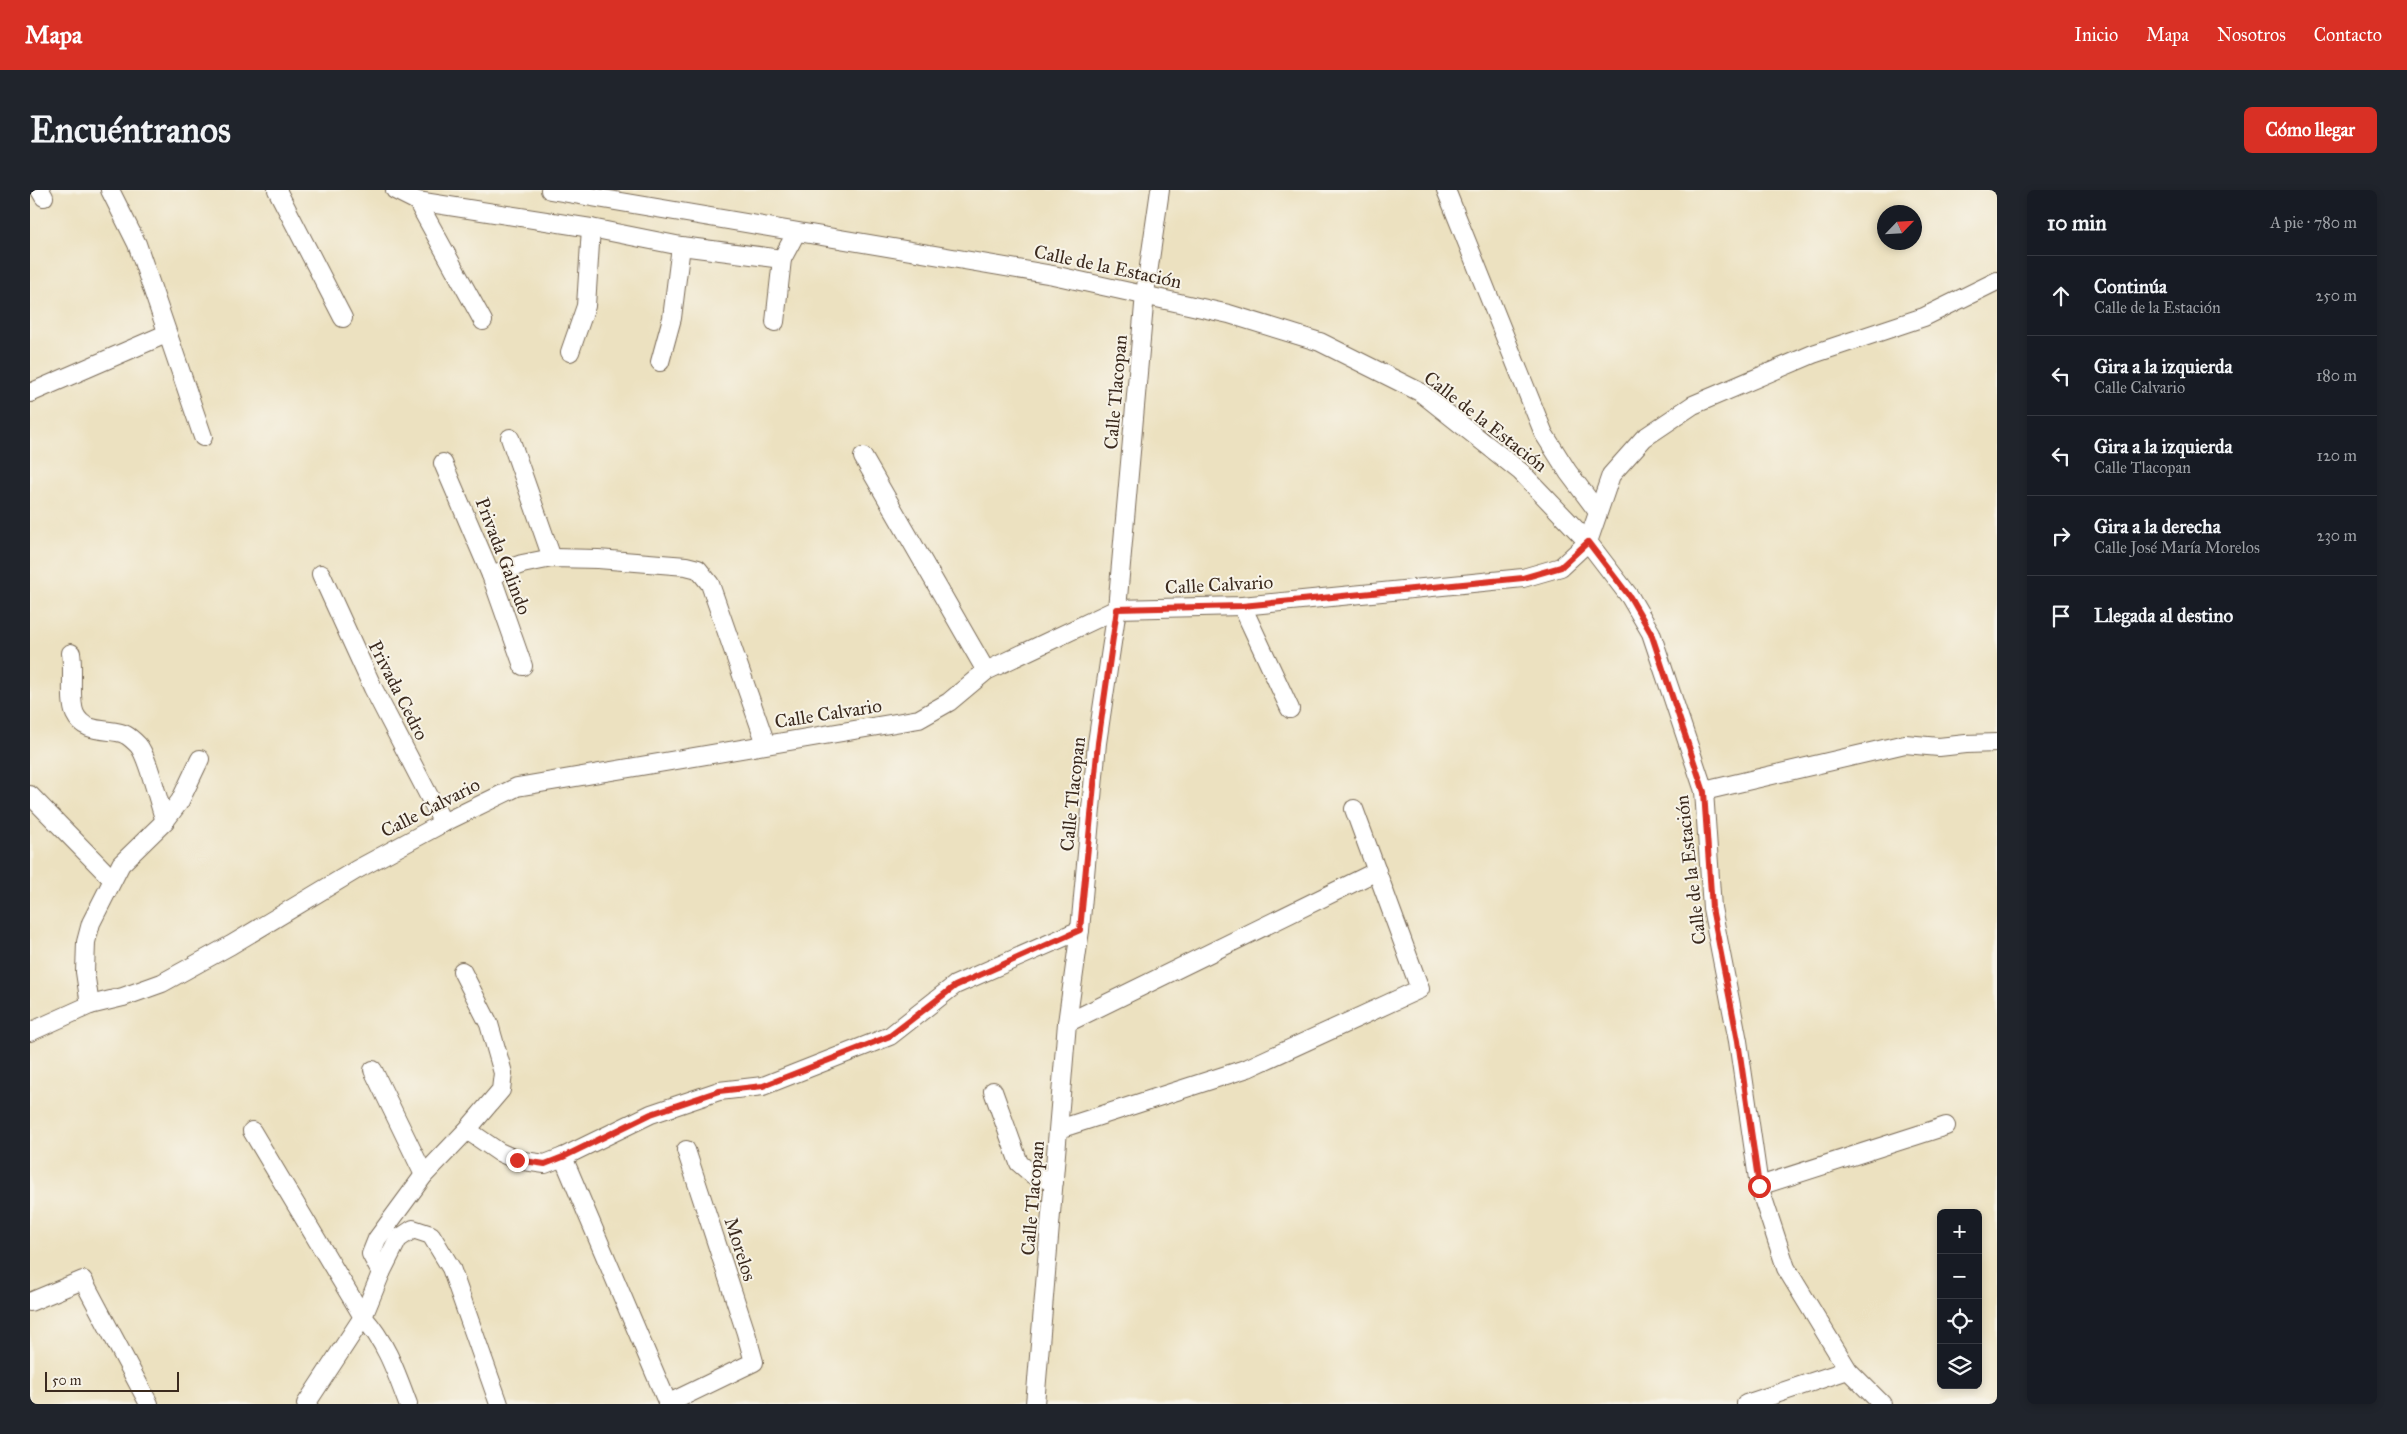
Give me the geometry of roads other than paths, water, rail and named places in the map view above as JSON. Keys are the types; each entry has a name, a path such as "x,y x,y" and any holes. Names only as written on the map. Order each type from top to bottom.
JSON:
{"street":[{"path":"110,190 137,244 166,334 203,436"},
{"path":"277,190 343,318"},
{"path":"395,190 417,201 591,228 681,246 782,259"},
{"name":"Calle de la Estación","path":"550,190 1053,275 1229,314 1320,342 1420,392 1522,472 1588,542 1630,597 1651,633 1704,792 1712,908 1738,1041 1759,1186 1786,1268 1848,1370 1882,1404"},
{"name":"Calle Tlacopan","path":"1035,1404 1067,1023 1080,930 1098,743 1117,609 1145,294 1160,190"},
{"path":"1446,190 1544,434 1568,472 1598,512"},
{"path":"417,201 483,320"},
{"path":"570,352 586,306 591,228"},
{"path":"775,322 782,259 796,233"},
{"path":"660,362 672,318 681,246"},
{"path":"1588,542 1611,475 1644,438 1693,405 1813,354 1924,316 1997,281"},
{"path":"30,393 166,334"},
{"path":"510,438 552,558"},
{"path":"863,457 986,671"},
{"name":"Privada Galindo","path":"443,463 491,575 523,666"},
{"name":"Calle Calvario","path":"30,1032 90,1006 124,997 162,983 231,945 356,870 443,823 517,787 766,744 888,726 919,719 949,702 986,671 1117,609 1242,606 1523,578 1561,567 1588,542"},
{"path":"491,575 522,564 552,558 598,559 686,566 698,569 710,584 766,744"},
{"name":"Privada Cedro","path":"321,574 369,680 443,823"},
{"path":"1242,606 1290,709"},
{"path":"71,653 74,670 72,685 75,714 84,725 107,732 125,734 139,747 165,822"},
{"path":"1704,792 1905,744 1939,747 1997,743"},
{"path":"90,1006 85,972 86,942 91,923 121,864 165,822 180,801 200,760"},
{"path":"30,795 112,879"},
{"path":"1059,1129 1248,1068 1420,989 1354,810"},
{"path":"1067,1023 1376,871"},
{"path":"468,1130 498,1152 517,1160 545,1164 651,1114 719,1091 763,1086 890,1036 955,986 1080,930"},
{"path":"381,1273 371,1254 377,1239 424,1176 468,1130 502,1090 503,1073 489,1024 462,971"},
{"path":"373,1070 424,1176"},
{"path":"993,1091 1019,1163 1032,1175 1054,1182"},
{"path":"1759,1186 1946,1126"},
{"path":"252,1131 363,1317 376,1330 387,1348 408,1404"},
{"name":"Morelos","path":"668,1404 754,1362 686,1150"},
{"path":"563,1157 668,1404"},
{"path":"306,1404 363,1317 381,1273 398,1239 413,1228 431,1235 451,1268 499,1404"},
{"path":"30,1302 82,1280 148,1404"},
{"path":"1757,1402 1848,1370"}]}
